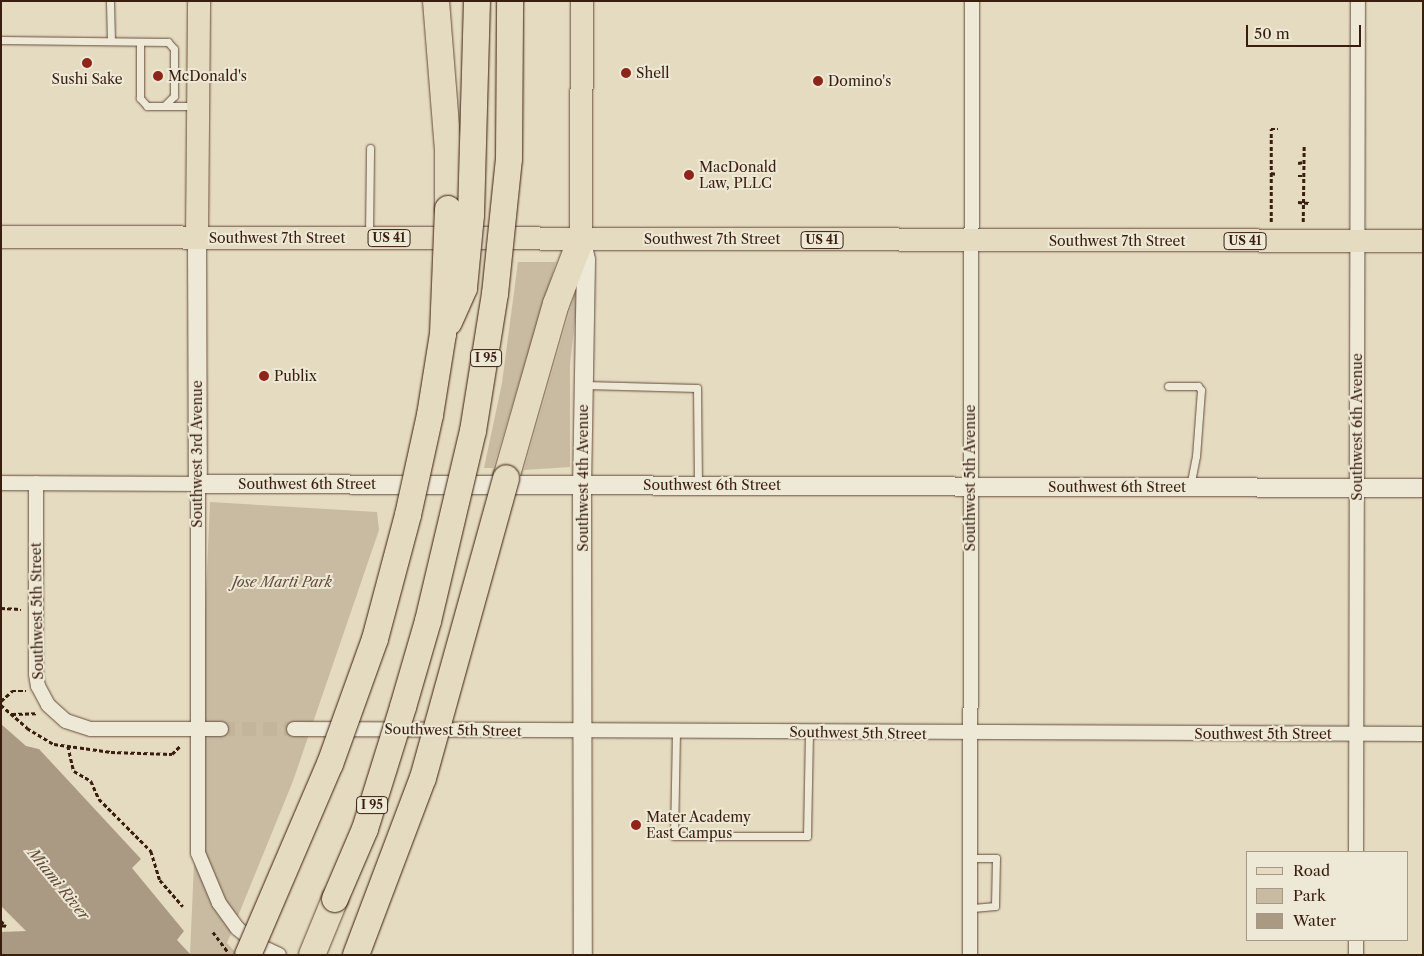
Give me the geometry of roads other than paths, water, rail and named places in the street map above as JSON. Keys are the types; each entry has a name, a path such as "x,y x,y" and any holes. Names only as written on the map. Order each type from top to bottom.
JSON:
{"highway":[{"path":"248,955 330,764 375,639 421,459 443,334 448,149 436,1"},
{"path":"443,334 464,288 475,139 477,1"},
{"name":"I 95","path":"312,955 364,829 400,716 430,612 473,431 496,294 508,168 510,1"},
{"path":"356,955 423,778 556,304 582,239"}],"main road":[{"name":"Southwest 3rd Avenue","path":"198,238 199,1"},
{"name":"Southwest 4th Avenue","path":"582,1 582,239"},
{"name":"Southwest 7th Street","path":"1,237 1423,241"}],"street":[{"name":"Southwest 5th Avenue","path":"970,955 972,1"},
{"name":"Southwest 6th Avenue","path":"1356,851 1358,1"},
{"name":"Southwest 3rd Avenue","path":"198,238 196,729 198,853 219,903 246,937 279,955"},
{"name":"Southwest 4th Avenue","path":"582,239 586,260 582,485 583,955"},
{"name":"Southwest 6th Street","path":"1,483 1423,488"},
{"name":"Southwest 5th Street","path":"36,483 36,674 43,698 66,721 82,728 220,729"},
{"name":"Southwest 5th Street","path":"294,729 970,734 1423,734"},
{"path":"1356,941 1356,955"}],"lane":[{"path":"110,1 110,41"},
{"path":"1,40 168,42 174,50 174,96 164,106"},
{"path":"140,42 140,98 147,106 199,106"},
{"path":"368,238 370,148"},
{"path":"584,385 697,388 698,485"},
{"path":"1168,386 1198,386 1201,390 1196,456 1190,487"},
{"path":"676,732 674,836 807,836 809,732"},
{"path":"970,858 996,858 995,906 970,908"}],"water":[{"name":"Miami River","path":"1,724 26,746 39,749 141,859 132,868 184,931 177,940 191,955 1,955 1,932 26,931 1,906"}],"tunnel":[{"path":"221,729 294,729"}],"place":[{"name":"Sushi Sake","path":"87,63"},
{"name":"Shell","path":"626,73"},
{"name":"McDonald's","path":"158,76"},
{"name":"Domino's","path":"818,81"},
{"name":"MacDonald Law, PLLC","path":"689,175"},
{"name":"Publix","path":"264,376"},
{"name":"Mater Academy East Campus","path":"636,825"}],"park label":[{"name":"Jose Marti Park","path":"282,582"}]}
